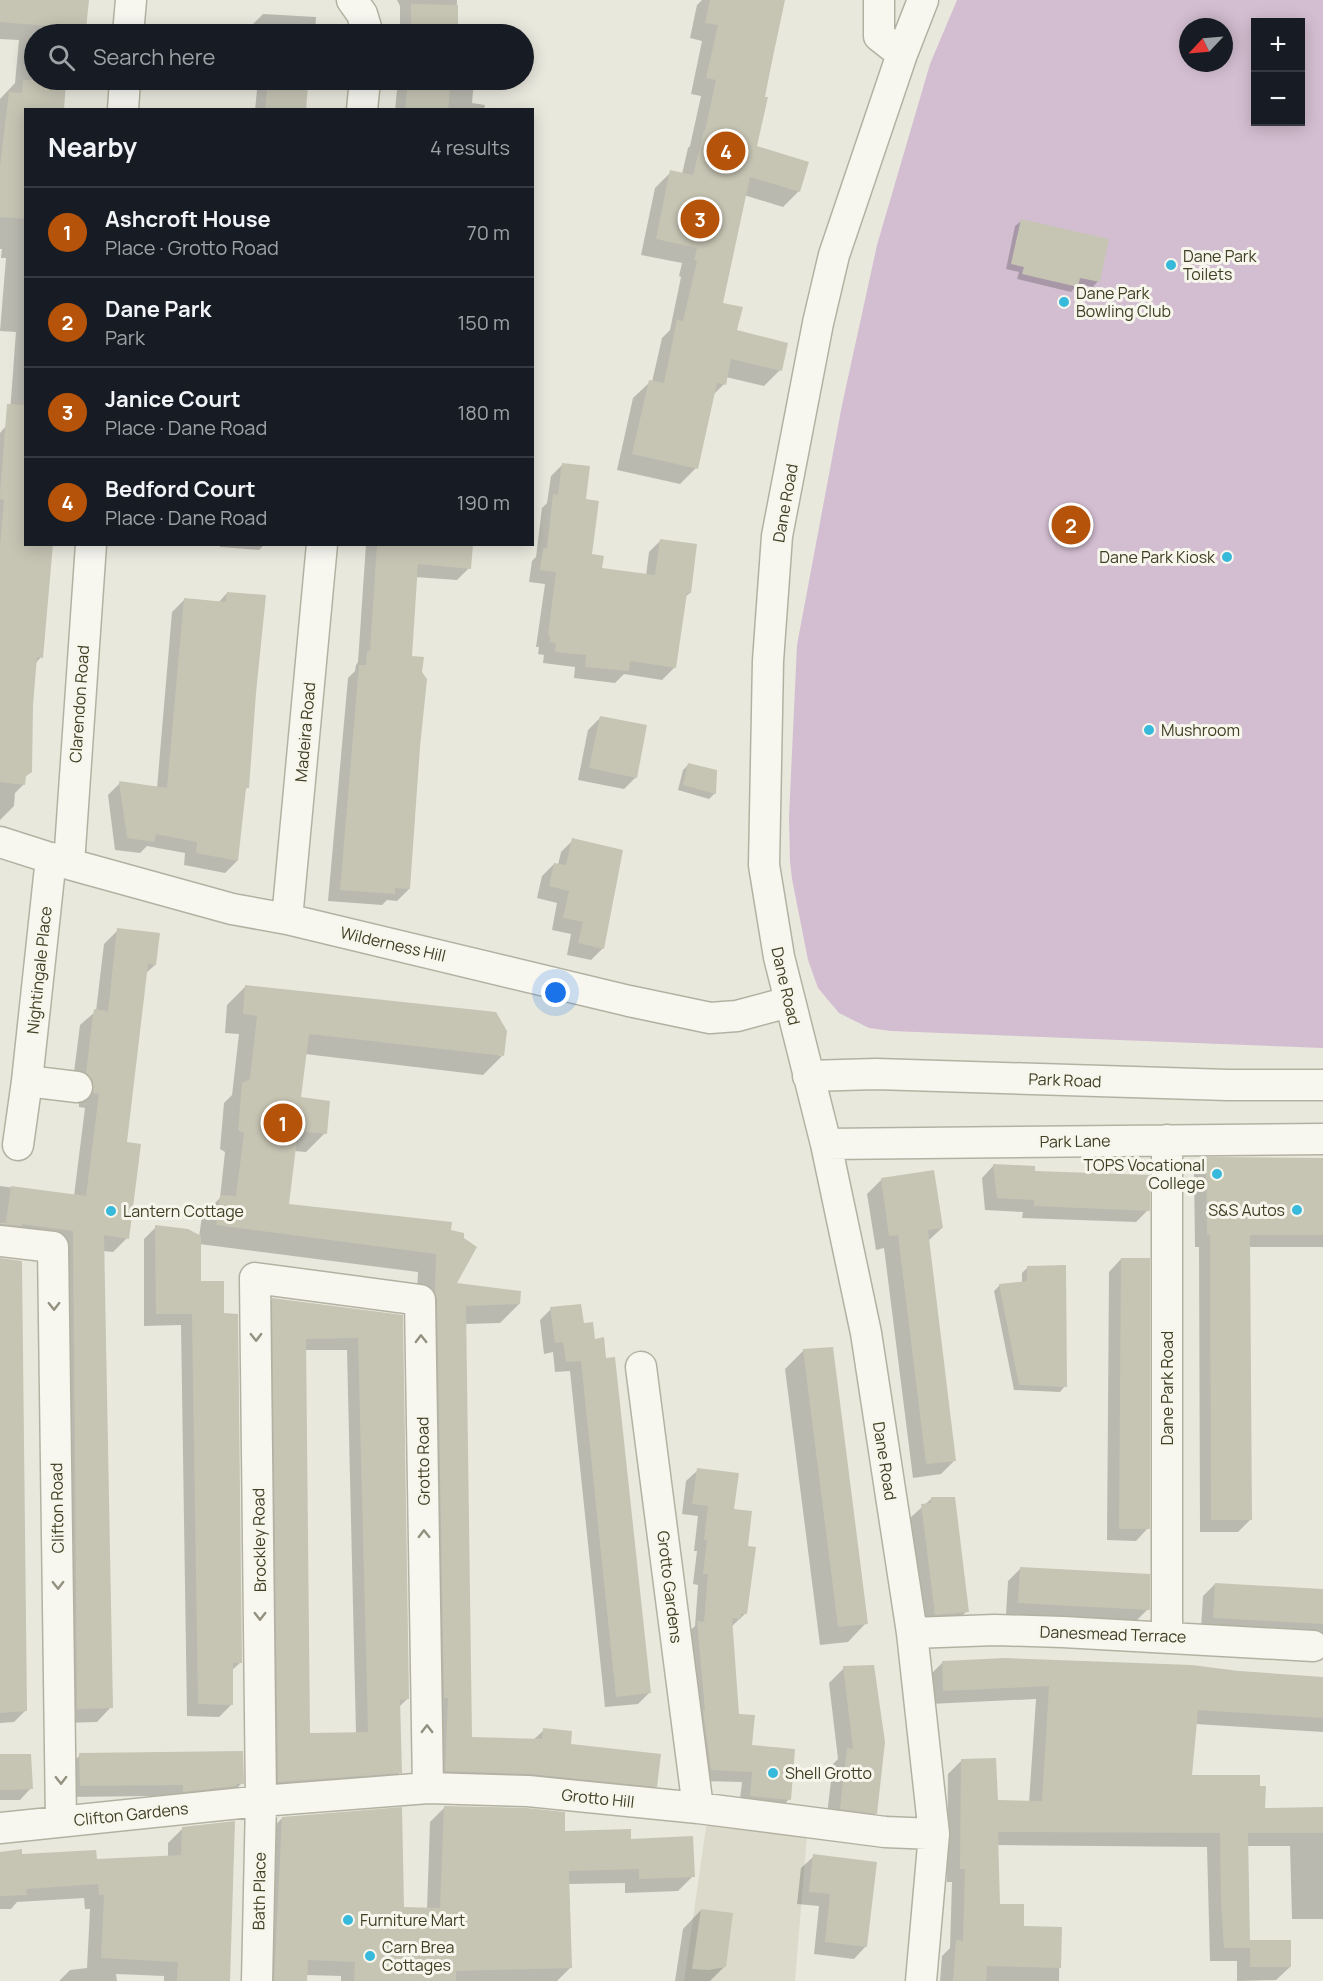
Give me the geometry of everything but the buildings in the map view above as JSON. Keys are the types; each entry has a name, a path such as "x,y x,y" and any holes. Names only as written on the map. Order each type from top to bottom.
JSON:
{"street":[{"path":"129,24 131,0"},
{"path":"352,0 362,14 365,24"},
{"path":"879,0 879,36 902,54"},
{"name":"Dane Road","path":"921,1981 934,1834 912,1633 866,1333 826,1144 779,957 764,865 768,661 777,536 818,323 834,255 902,54 923,0"},
{"path":"123,108 124,90"},
{"path":"362,108 363,90"},
{"name":"Clarendon Road","path":"60,861 91,546"},
{"name":"Madeira Road","path":"287,919 322,546"},
{"name":"Wilderness Hill","path":"0,842 232,909 287,919 629,1001 710,1018 737,1016 789,1002"},
{"name":"Nightingale Place","path":"18,1145 60,861"},
{"name":"Park Road","path":"808,1076 876,1074 1227,1085 1323,1085"},
{"path":"27,1081 77,1087"},
{"name":"Park Lane","path":"826,1144 1323,1139"},
{"name":"Dane Park Road","path":"1167,1140 1167,1636"},
{"name":"Clifton Road","path":"0,1241 53,1247 61,1821"},
{"name":"Grotto Road","path":"255,1278 420,1300 428,1788"},
{"name":"Brockley Road","path":"255,1278 261,1801"},
{"name":"Grotto Gardens","path":"641,1367 698,1808"},
{"name":"Danesmead Terrace","path":"912,1633 995,1630 1167,1636 1313,1646"},
{"name":"Grotto Hill","path":"261,1801 428,1788 528,1791 698,1808 885,1832 934,1834"},
{"name":"Clifton Gardens","path":"0,1828 261,1801"},
{"name":"Bath Place","path":"257,1981 261,1801"}],"shaded area":[{"path":"957,0 1323,0 1323,1048 891,1031 869,1028 839,1013 818,988 808,960 790,861 789,817 797,645 842,405 877,245 930,64"},
{"path":"707,1820 807,1835 795,1981 684,1981"}],"place":[{"name":"Bedford Court","path":"726,151"},
{"name":"Janice Court","path":"700,219"},
{"name":"Dane Park Toilets","path":"1171,265"},
{"name":"Dane Park Bowling Club","path":"1064,302"},
{"name":"Dane Park","path":"1071,525"},
{"name":"Dane Park Kiosk","path":"1227,557"},
{"name":"Mushroom","path":"1149,730"},
{"name":"Ashcroft House","path":"283,1123"},
{"name":"TOPS Vocational College","path":"1217,1174"},
{"name":"S&S Autos","path":"1297,1210"},
{"name":"Lantern Cottage","path":"111,1211"},
{"name":"Shell Grotto","path":"773,1773"},
{"name":"Furniture Mart","path":"348,1920"},
{"name":"Carn Brea Cottages","path":"370,1956"}]}
